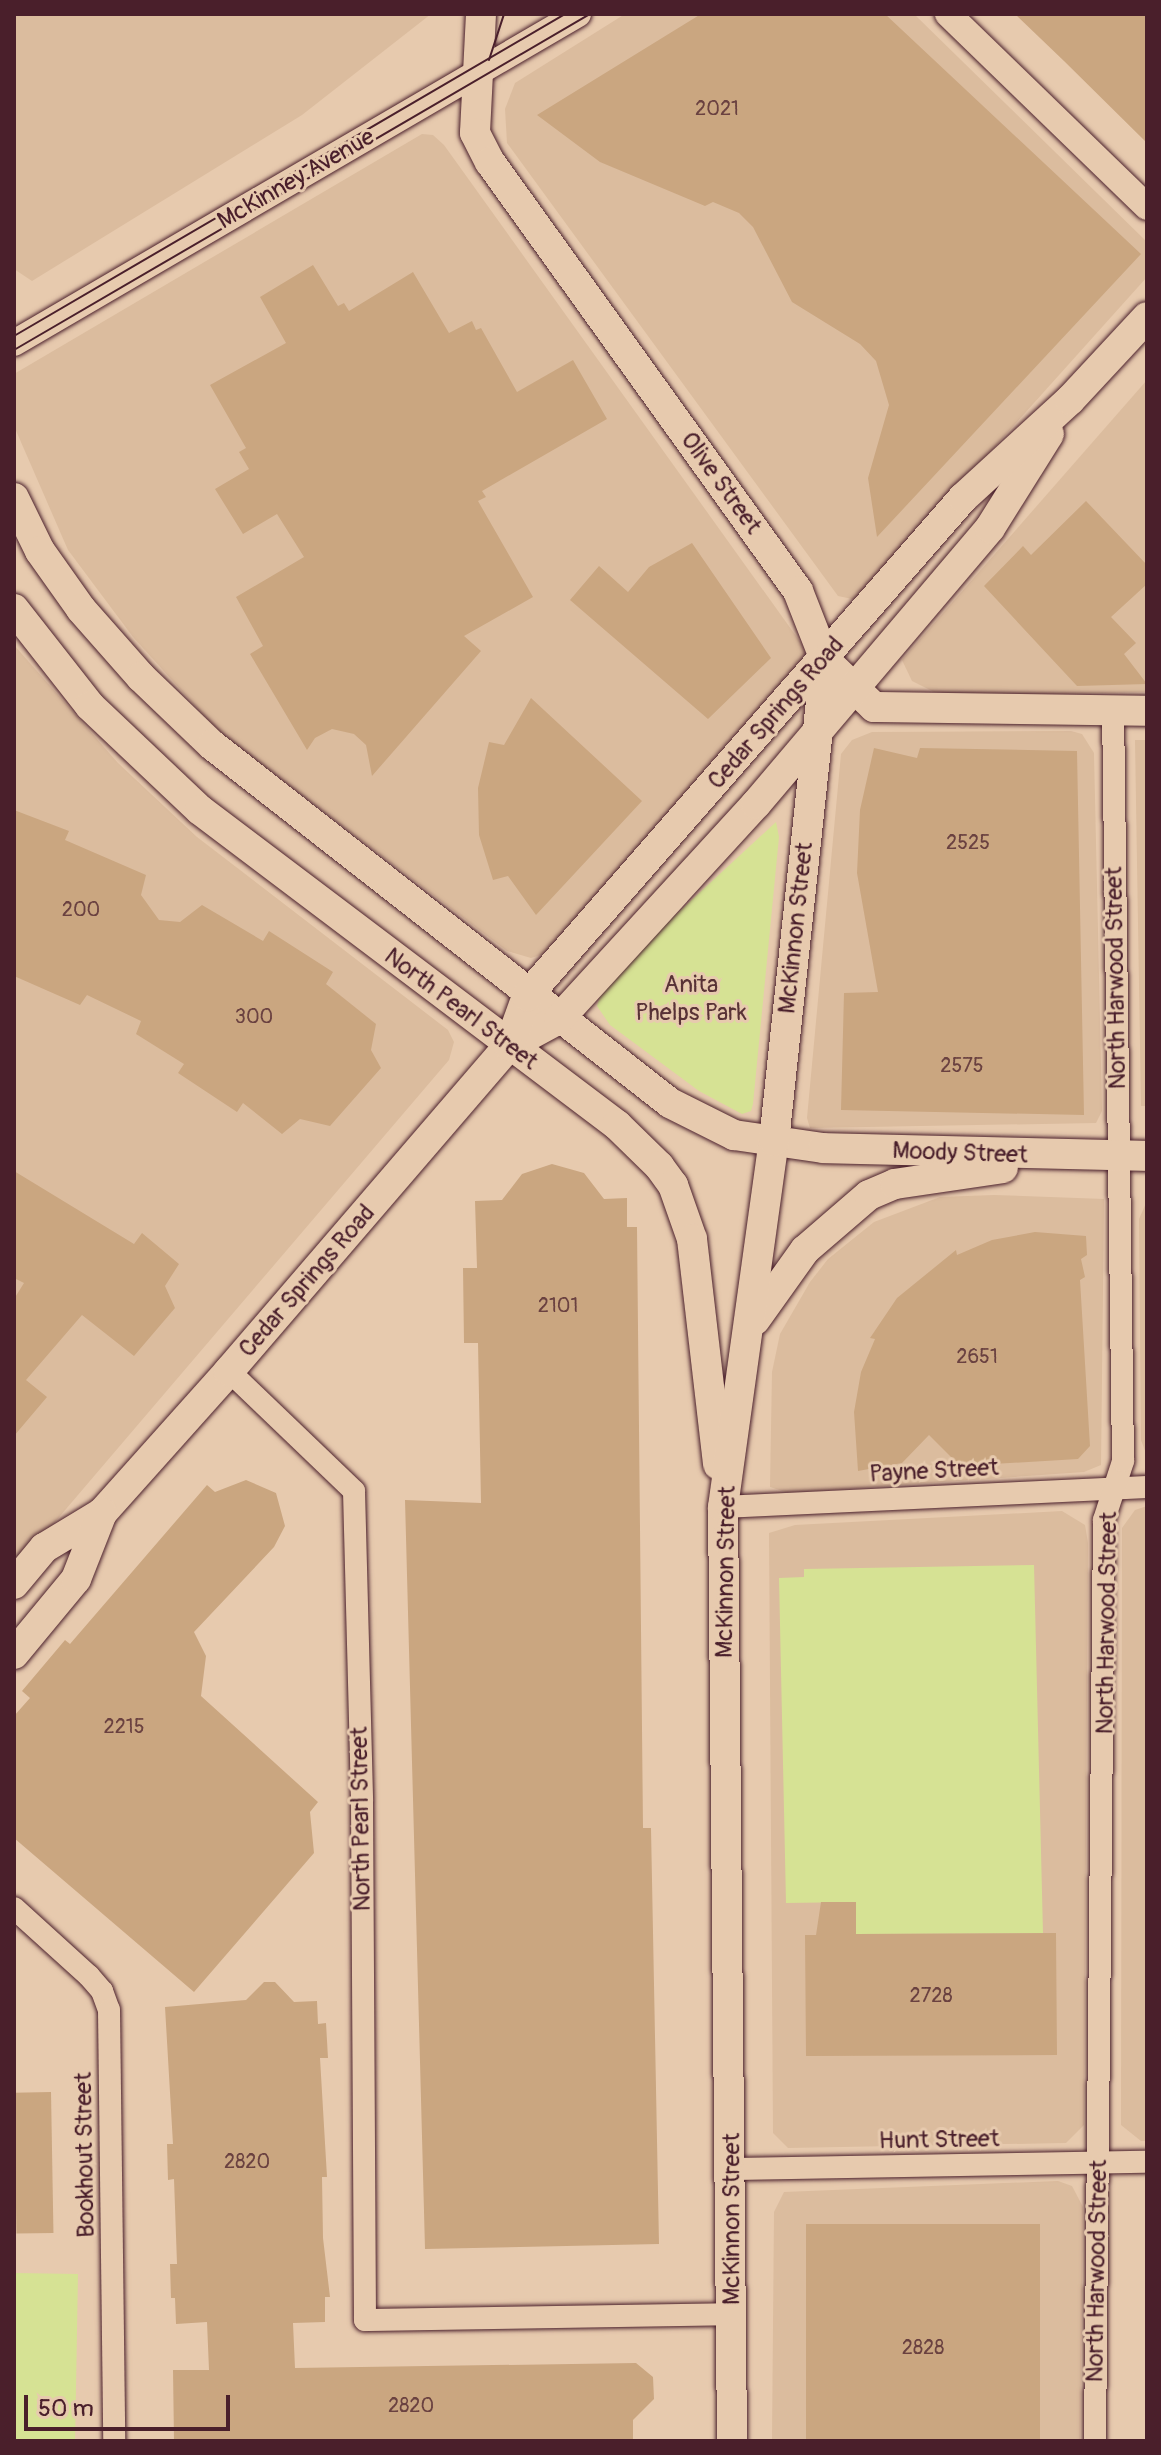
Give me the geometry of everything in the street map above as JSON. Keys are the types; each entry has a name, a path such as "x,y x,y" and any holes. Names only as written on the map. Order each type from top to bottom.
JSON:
{"main road":[{"name":"Olive Street","path":"481,14 475,133 490,162 798,591 825,660 865,697"},
{"name":"Cedar Springs Road","path":"509,1046 527,996 825,660 963,498 1070,400 1147,317"},
{"name":"Cedar Springs Road","path":"14,1584 44,1548 102,1513 229,1371 509,1046 559,1019 816,735 865,697 990,528 1070,400"},
{"path":"14,498 40,551 73,597 141,677 272,796 527,996 670,1103 734,1135 774,1141"},
{"name":"North Pearl Street","path":"14,609 90,706 200,810 617,1125 673,1185 692,1239 723,1507"},
{"name":"McKinnon Street","path":"732,2441 732,2169 723,1507 774,1141 825,660"},
{"path":"865,697 1147,711"},
{"name":"Moody Street","path":"774,1141 823,1148 1132,1156"},
{"path":"749,1329 805,1250 869,1195 895,1184 1007,1167 1034,1155"},
{"name":"Cedar Springs Road","path":"14,1654 76,1579 102,1513"}],"street":[{"name":"McKinney Avenue","path":"14,343 578,14"},
{"path":"948,14 1147,207"},
{"name":"North Harwood Street","path":"1095,2441 1104,1520 1123,1461 1132,1156 1113,711"},
{"name":"North Pearl Street","path":"229,1371 354,1491 362,1801 365,2320 732,2314"},
{"name":"Payne Street","path":"723,1507 1147,1487"},
{"name":"Bookhout Street","path":"14,1908 89,1976 109,2010 114,2441"},
{"name":"Hunt Street","path":"732,2169 1147,2162"}],"shaded area":[{"path":"14,14 431,14 302,115 32,281 14,269"},
{"path":"625,14 914,14 1147,242 1147,277 857,600 838,596 507,143 505,109 515,83"},
{"path":"422,134 433,135 444,145 806,650 794,673 544,954 531,958 507,951 219,732 133,637 68,550 14,426 14,374"},
{"path":"1147,380 1147,692 976,696 934,692 912,681 902,660"},
{"path":"14,645 118,763 197,837 448,1030 454,1042 449,1060 14,1570"},
{"path":"1071,731 1082,734 1094,753 1102,1111 1096,1123 810,1128 807,1118 841,754 852,740 872,732"},
{"path":"1135,740 1147,740 1147,1106 1141,1106"},
{"path":"994,1195 1104,1199 1101,1465 1084,1472 789,1493 770,1487 772,1372 780,1334 810,1282 828,1259 874,1222 940,1197"},
{"path":"1147,1201 1147,1456 1141,1440 1139,1219"},
{"path":"1147,1506 1147,2141 1141,2141 1121,2125 1122,1528 1135,1510"},
{"path":"1062,1511 1085,1525 1088,1543 1084,2125 1066,2143 788,2148 773,2133 769,1533 795,1525"},
{"path":"1058,2181 1072,2186 1083,2207 1080,2441 772,2441 774,2212 784,2192"}],"green space":[{"name":"Anita Phelps Park","path":"776,822 779,837 753,1104 751,1111 742,1114 699,1091 610,1025 597,1006 601,993 657,932"},
{"path":"1034,1565 1043,1933 856,1934 856,1902 786,1903 779,1578 804,1577 804,1569"},
{"path":"14,2273 78,2274 75,2441 14,2441"}],"building":[{"path":"701,14 885,14 1141,254 877,537 868,478 889,405 876,361 860,344 792,302 753,227 739,213 713,202 705,206 600,162 537,115"},
{"path":"1015,14 1147,14 1147,143 1064,61"},
{"path":"313,265 338,306 344,303 349,311 413,272 449,333 472,321 476,330 481,328 517,392 573,360 607,419 482,491 486,497 478,501 533,597 464,636 481,651 372,776 366,745 354,734 332,729 315,738 307,750 250,654 263,646 236,597 304,557 277,514 243,534 215,489 249,469 239,452 246,448 210,385 286,343 260,297"},
{"path":"1086,501 1147,565 1147,584 1111,617 1136,643 1124,654 1147,684 1077,686 984,586 1023,546 1031,555"},
{"path":"692,543 771,658 708,719 570,600 599,566 628,592 649,567"},
{"path":"531,698 642,801 536,915 508,876 493,880 479,835 478,788 489,742 504,745"},
{"path":"874,748 917,758 920,748 1077,751 1084,1115 841,1110 844,993 878,992 857,873 860,810"},
{"path":"14,810 69,831 65,840 146,875 141,895 159,920 180,922 202,905 263,941 269,931 333,972 326,984 376,1024 371,1050 381,1068 330,1126 300,1119 282,1134 243,1103 237,1112 178,1073 184,1064 136,1034 141,1021 87,995 80,1005 14,976"},
{"path":"552,1164 584,1173 604,1199 627,1198 627,1227 637,1227 643,1828 651,1828 659,2244 425,2249 405,1500 481,1503 478,1343 464,1343 463,1268 477,1268 475,1201 502,1200 522,1174"},
{"path":"14,1171 134,1244 142,1233 179,1264 165,1286 175,1308 134,1356 82,1315 26,1380 47,1397 14,1436 14,1299 24,1283 14,1278"},
{"path":"1035,1232 1086,1236 1087,1255 1081,1259 1085,1277 1080,1280 1090,1446 1078,1459 960,1466 929,1435 902,1463 858,1471 854,1412 861,1372 875,1339 870,1338 897,1298 956,1250 957,1255 992,1240"},
{"path":"246,1480 276,1493 285,1526 274,1547 194,1632 206,1656 201,1696 318,1802 310,1812 314,1853 194,1992 14,1838 14,1716 30,1698 22,1691 65,1640 70,1644 207,1485 215,1492"},
{"path":"821,1902 856,1902 856,1934 1056,1933 1057,2055 806,2056 805,1935 816,1935"},
{"path":"264,1982 275,1982 294,2002 317,2001 318,2024 326,2023 328,2058 320,2058 327,2177 322,2177 323,2238 330,2297 325,2297 325,2322 293,2323 295,2368 636,2363 653,2377 654,2399 633,2420 633,2441 174,2441 173,2370 209,2370 207,2322 176,2324 175,2298 171,2298 170,2264 177,2264 174,2179 168,2180 167,2144 173,2144 165,2007 246,2000"},
{"path":"51,2092 53,2233 16,2234 14,2093"},
{"path":"806,2224 1040,2224 1040,2441 806,2441"}],"tram line":[{"path":"489,60 504,14"},
{"path":"14,336 565,14"},
{"path":"14,350 590,14"}]}
